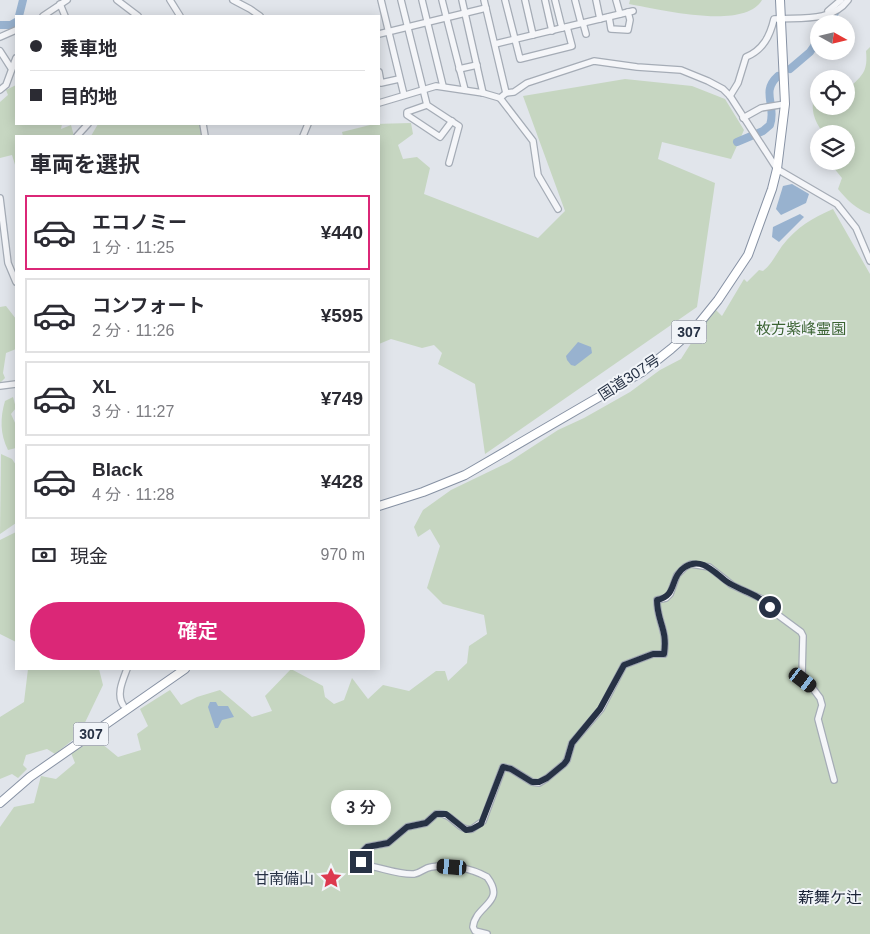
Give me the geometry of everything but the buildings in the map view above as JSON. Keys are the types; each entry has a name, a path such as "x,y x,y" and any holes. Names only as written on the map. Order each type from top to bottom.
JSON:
{"highway":[{"name":"国道307号","path":"380,506 423,492 465,474 642,372 696,326 718,300 748,255 769,198 777,169 785,104 780,0"},
{"name":"307","path":"0,803 30,777 184,670"}],"street":[{"path":"44,15 67,0"},
{"path":"117,0 137,15"},
{"path":"170,0 180,15"},
{"path":"233,0 259,15"},
{"path":"381,0 404,95"},
{"path":"401,0 427,105 459,126 448,163"},
{"path":"422,0 443,86"},
{"path":"442,0 464,90"},
{"path":"462,0 483,93"},
{"path":"484,0 506,93"},
{"path":"505,0 520,59 572,46 555,0"},
{"path":"525,0 533,35"},
{"path":"545,0 552,30"},
{"path":"575,0 586,34"},
{"path":"596,0 600,19"},
{"path":"616,0 620,14"},
{"path":"826,15 841,0"},
{"path":"827,15 839,10 848,0"},
{"path":"60,4 64,15"},
{"path":"380,34 486,8"},
{"path":"495,44 630,12 628,30 611,29 609,17"},
{"path":"730,96 738,83 746,57 756,52 766,41 774,20 810,17"},
{"path":"0,37 15,31"},
{"path":"0,51 11,68"},
{"path":"0,90 6,85 15,60"},
{"path":"500,98 506,93 514,92 527,83 572,70 582,64 594,61 637,67 681,70 708,81 723,89 730,96 777,169 837,204 856,228 870,261"},
{"path":"459,69 478,65"},
{"path":"380,78 381,83 400,79"},
{"path":"380,103 424,89 443,86 500,98 533,141 538,175 558,209"},
{"path":"743,118 761,108 785,104"},
{"path":"427,105 407,112 406,115 440,137 452,121"},
{"path":"78,135 87,125"},
{"path":"0,198 8,263 15,280"},
{"path":"0,386 15,384"},
{"path":"487,934 475,931 473,926 479,912 491,903 493,899 492,887 487,877 464,868 440,866 428,867 417,874 404,873 364,865 361,862 361,853 367,847 388,843 407,827 426,823 436,814 446,814 466,830 472,829 483,822 503,767 511,769 532,782 539,782 564,764 572,743 604,703 624,665 653,654 664,654 665,633 658,617 657,600 666,598 680,571 690,564 709,567 732,585 762,599 778,615 801,632 802,676 803,680 811,686 820,698 822,705 818,719 834,780"},
{"path":"123,705 119,700 127,670"}],"green space":[{"path":"630,0 762,0 752,9 738,14 700,16 629,4"},
{"path":"870,47 870,214 852,204 838,189 842,178 835,170 855,170 855,125 818,125 814,115 855,115 855,83 864,72 866,51"},
{"path":"625,79 692,86 725,99 744,130 731,159 662,142 658,159 715,183 697,307 485,454 475,384 438,364 442,353 434,345 422,348 391,339 380,344 380,135 343,135 342,132 370,125 411,123 413,134 398,145 403,159 417,157 430,168 424,194 538,238 565,211 523,96"},
{"path":"15,86 15,125 62,125 61,129 71,125 74,135 15,135 15,165 12,155 0,158 0,102 8,95 6,90"},
{"path":"97,125 200,125 203,135 92,135"},
{"name":"枚方紫峰霊園","path":"833,209 870,274 870,934 0,934 0,827 14,807 34,803 41,776 56,779 75,763 71,753 96,739 118,757 141,750 137,734 148,726 140,709 170,690 181,705 197,697 220,690 252,717 272,711 265,696 290,670 323,686 325,697 334,704 344,700 352,678 368,699 383,685 409,691 436,671 445,671 448,681 467,663 469,646 487,634 484,615 443,604 427,588 440,546 430,529 418,537 414,527 423,510 451,490 509,462 558,430 584,418 630,392 660,370 681,359 702,326 716,310 722,316 744,279 747,282 759,270 763,271 788,239 799,228"},
{"path":"6,306 15,318 15,349 6,353 3,373 5,378 0,383 0,307"},
{"path":"13,397 15,404 15,409 11,414 15,423 15,448 8,450 2,432 2,414 5,401"},
{"path":"1,454 12,459 15,464 15,524 0,534"},
{"path":"15,532 15,642 0,634 0,540"},
{"path":"28,670 99,670 103,685 79,735 55,754 47,749 26,755 23,765 27,769 18,778 12,774 0,779 0,717 24,702"}],"water":[{"path":"792,184 809,194 806,203 781,215 776,209 783,186"},
{"path":"800,214 804,217 779,242 772,237 773,227"},
{"path":"578,342 591,347 592,353 575,366 571,365 566,356"},
{"path":"210,702 216,702 218,706 228,706 234,717 222,720 218,728 215,728 208,707"}],"waterway":[{"path":"19,15 23,0"},
{"path":"833,15 839,7"},
{"path":"0,25 11,25 15,23"},
{"path":"790,69 810,52"},
{"path":"737,142 763,131 770,125 772,111 769,93 773,82 778,76"}],"place":[{"name":"甘南備山","path":"331,878"}],"district":[{"name":"薪舞ケ辻","path":"830,897"}],"route":[{"path":"361,862 359,856 367,847 388,843 410,825 426,823 436,814 446,814 466,830 481,824 503,767 511,769 532,782 539,782 564,764 576,736 600,709 624,665 653,654 664,654 666,640 658,617 657,600 666,598 670,594 677,575 685,567 690,564 714,569 726,582 762,599 770,607"}]}
